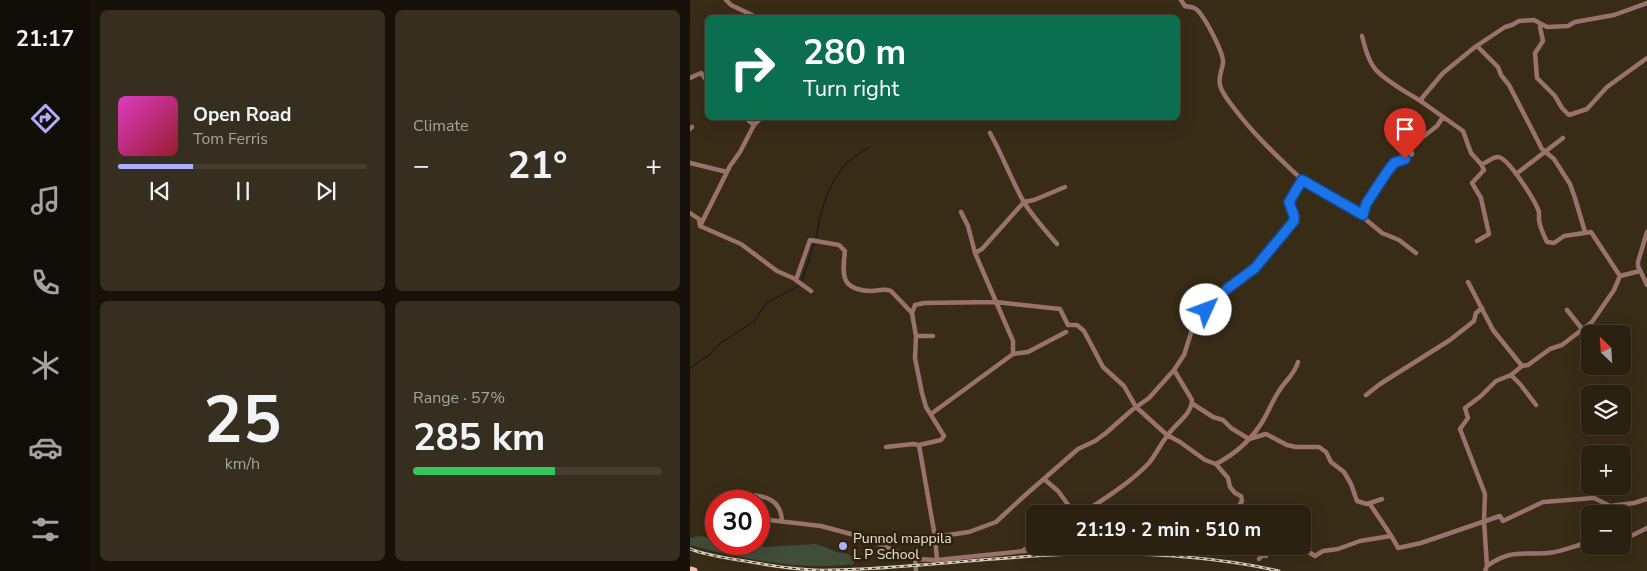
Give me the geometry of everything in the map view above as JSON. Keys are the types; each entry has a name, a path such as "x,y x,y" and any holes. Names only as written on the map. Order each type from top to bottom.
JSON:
{"main road":[{"path":"690,570 694,571"}],"street":[{"path":"726,0 731,5 752,15"},
{"path":"1181,0 1185,6 1195,8 1206,21 1223,62 1219,78 1223,94 1246,124 1302,180 1363,215 1364,218 1382,232 1399,240 1416,252"},
{"path":"1422,102 1422,98 1443,73 1505,26 1519,21 1534,20 1547,27 1568,26 1575,22 1614,15 1647,3"},
{"path":"1542,24 1540,27 1543,41 1535,53 1537,78 1555,96 1569,115 1587,109 1607,87 1647,58"},
{"path":"1362,36 1368,56 1376,70 1463,131 1471,153 1484,170 1472,183 1481,198 1489,234 1477,241"},
{"path":"1477,46 1498,66 1501,75 1509,86 1542,149 1554,159 1570,184 1585,232"},
{"path":"690,78 701,73 705,78"},
{"path":"1363,215 1366,204 1394,163 1412,154 1410,147 1437,126 1443,117"},
{"path":"748,120 754,125"},
{"path":"700,226 727,172 754,125 760,120"},
{"path":"990,133 1004,158 1024,202 1057,244"},
{"path":"1516,174 1563,138"},
{"path":"1481,164 1484,165 1493,158 1504,158 1516,174 1539,213 1540,223 1547,242 1554,242 1564,236 1592,232 1620,276"},
{"path":"690,163 727,172"},
{"path":"935,537 968,532 996,522 1078,449 1095,441 1149,398 1174,370 1184,355 1198,320 1206,310 1227,289 1255,268 1294,221 1289,202 1302,180"},
{"path":"975,253 982,248 1024,202 1065,187"},
{"path":"961,212 968,226 975,253 1012,341 1013,354"},
{"path":"690,213 699,219 700,226"},
{"path":"700,226 741,244 777,271 811,290"},
{"path":"1647,232 1638,262 1647,284"},
{"path":"799,283 810,240 840,245 845,251 842,270 848,285 852,288 871,291 886,289 891,291 912,313"},
{"path":"1620,276 1640,270"},
{"path":"1588,325 1599,314 1614,290 1620,276"},
{"path":"1468,282 1493,330 1522,366"},
{"path":"886,447 919,445 944,438 926,407 918,373 915,352 916,336 912,313 915,305 924,303 996,302 1060,309 1068,325 1076,325 1084,331 1103,367 1124,386 1136,407 1167,436 1180,442 1205,460 1216,464 1228,478 1230,487 1241,496 1242,501 1240,505"},
{"path":"1366,395 1380,384 1450,340 1474,320 1476,313 1482,308"},
{"path":"1566,310 1581,328"},
{"path":"1486,568 1485,494 1460,429 1468,418 1465,408 1496,381 1511,375 1522,366 1528,365 1550,349 1562,345 1581,331"},
{"path":"931,414 1013,354 1028,352 1066,332"},
{"path":"916,336 933,336"},
{"path":"1216,464 1235,453 1249,438 1263,420 1272,401 1296,370 1298,362"},
{"path":"1174,370 1193,404 1213,417 1222,420 1231,428 1249,438 1266,434 1287,445 1319,448 1326,452 1331,462 1344,472 1357,501 1370,504 1382,500"},
{"path":"1511,375 1536,405"},
{"path":"1094,505 1131,480 1148,463 1167,436 1185,417 1193,404"},
{"path":"919,445 935,537 937,560"},
{"path":"1044,479 1058,491 1068,505"},
{"path":"770,498 781,510 782,521"},
{"path":"1370,504 1398,548 1421,543 1500,516 1503,521 1543,502 1594,498 1610,506 1634,503 1647,498"},
{"path":"770,520 821,526 848,533 915,559 937,560 1026,551"},
{"path":"1631,535 1647,528"},
{"path":"1311,553 1315,556 1323,551 1338,549 1360,541 1391,536"},
{"path":"1486,568 1500,557 1520,553 1549,553 1581,544"},
{"path":"1022,551 1026,549"},
{"path":"1259,559 1263,555"},
{"path":"915,559 916,571"}],"green space":[{"path":"705,537 705,549 690,545 690,538"},
{"path":"815,544 836,552 848,554 853,558 854,564 834,566 792,565 730,555 770,555 770,547"}],"waterway":[{"path":"816,237 823,208 834,180 847,163 869,147"},
{"path":"802,281 814,244"},
{"path":"690,368 709,355 719,344 755,321 768,302 800,285"}],"railway":[{"path":"690,549 724,558 810,570 878,568 1052,555 1117,554 1215,560 1279,571"}],"place":[{"name":"Punnol mappila L P School","path":"843,546"}],"route":[{"path":"1206,310 1227,289 1255,268 1294,221 1295,218 1289,202 1302,180 1363,215 1366,204 1387,172 1394,163 1405,159"}]}
